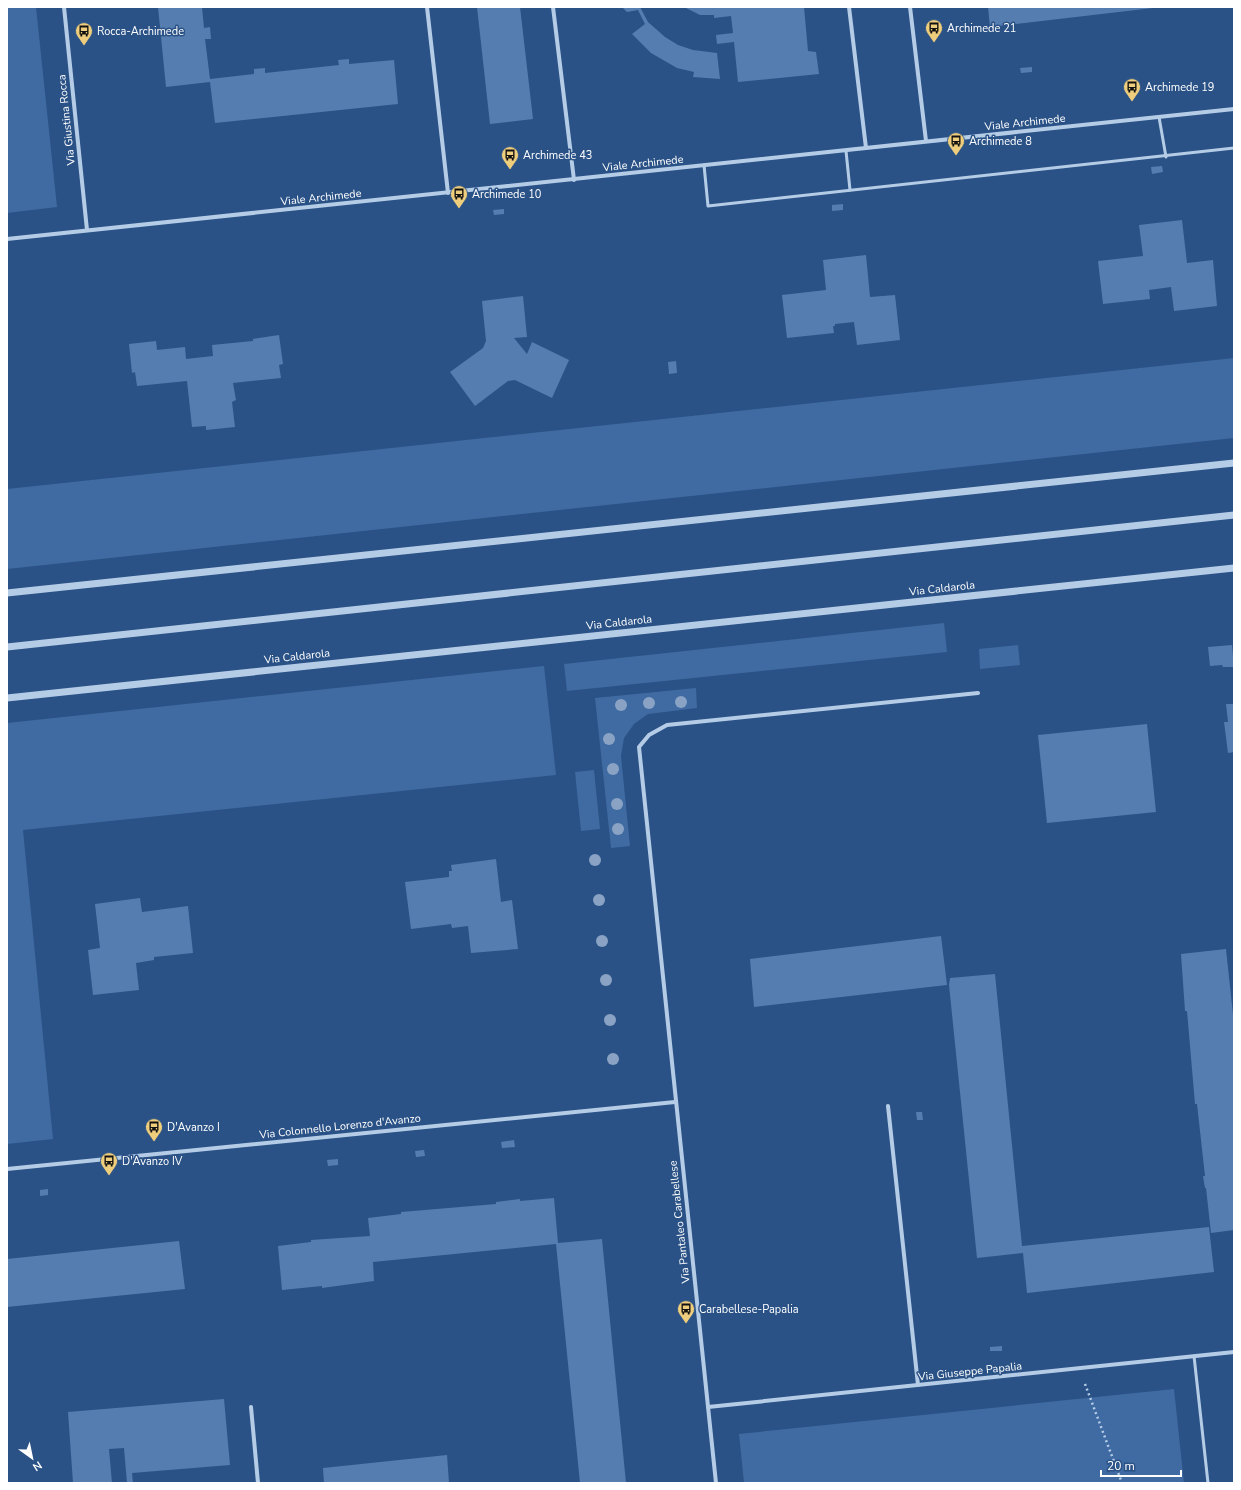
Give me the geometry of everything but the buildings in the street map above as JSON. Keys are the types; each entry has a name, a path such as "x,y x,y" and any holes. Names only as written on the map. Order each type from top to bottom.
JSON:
{"street":[{"name":"Via Giustina Rocca","path":"64,7 87,230"},
{"path":"427,7 448,193"},
{"path":"553,7 574,180"},
{"path":"849,7 866,148"},
{"path":"910,7 926,141"},
{"name":"Viale Archimede","path":"7,239 1234,109"},
{"path":"7,593 1234,463"},
{"path":"7,646 1234,515"},
{"name":"Via Caldarola","path":"7,698 1234,568"},
{"name":"Via Pantaleo Carabellese","path":"716,1483 639,747 649,735 667,725 978,693"},
{"name":"Via Colonnello Lorenzo d'Avanzo","path":"7,1169 675,1102"},
{"path":"888,1106 918,1386"},
{"name":"Via Giuseppe Papalia","path":"708,1407 1234,1352"},
{"path":"251,1407 258,1483"}],"lane":[{"path":"1159,117 1166,157"},
{"path":"704,165 708,206 1166,157 1234,148"},
{"path":"846,151 850,190"},
{"path":"1194,1356 1208,1483"}],"path":[{"path":"1080,1368 1122,1483"}],"shaded area":[{"path":"7,7 36,7 57,207 7,213"},
{"path":"1234,358 1234,438 7,569 7,489"},
{"path":"944,623 947,652 567,691 564,664"},
{"path":"1018,645 1020,665 980,669 979,649"},
{"path":"544,666 556,775 23,830 53,1139 7,1144 7,723"},
{"path":"696,688 697,708 648,714 634,724 624,738 621,756 630,846 611,848 595,698"},
{"path":"594,770 600,829 581,831 575,772"},
{"path":"1174,1389 1184,1483 744,1483 739,1434"}],"place":[{"name":"Archimede 21","path":"934,43"},
{"name":"Rocca-Archimede","path":"84,46"},
{"name":"Archimede 19","path":"1132,102"},
{"name":"Archimede 8","path":"956,156"},
{"name":"Archimede 43","path":"510,170"},
{"name":"Archimede 10","path":"459,209"},
{"name":"D'Avanzo I","path":"154,1142"},
{"name":"D'Avanzo IV","path":"109,1176"},
{"name":"Carabellese-Papalia","path":"686,1324"}]}
